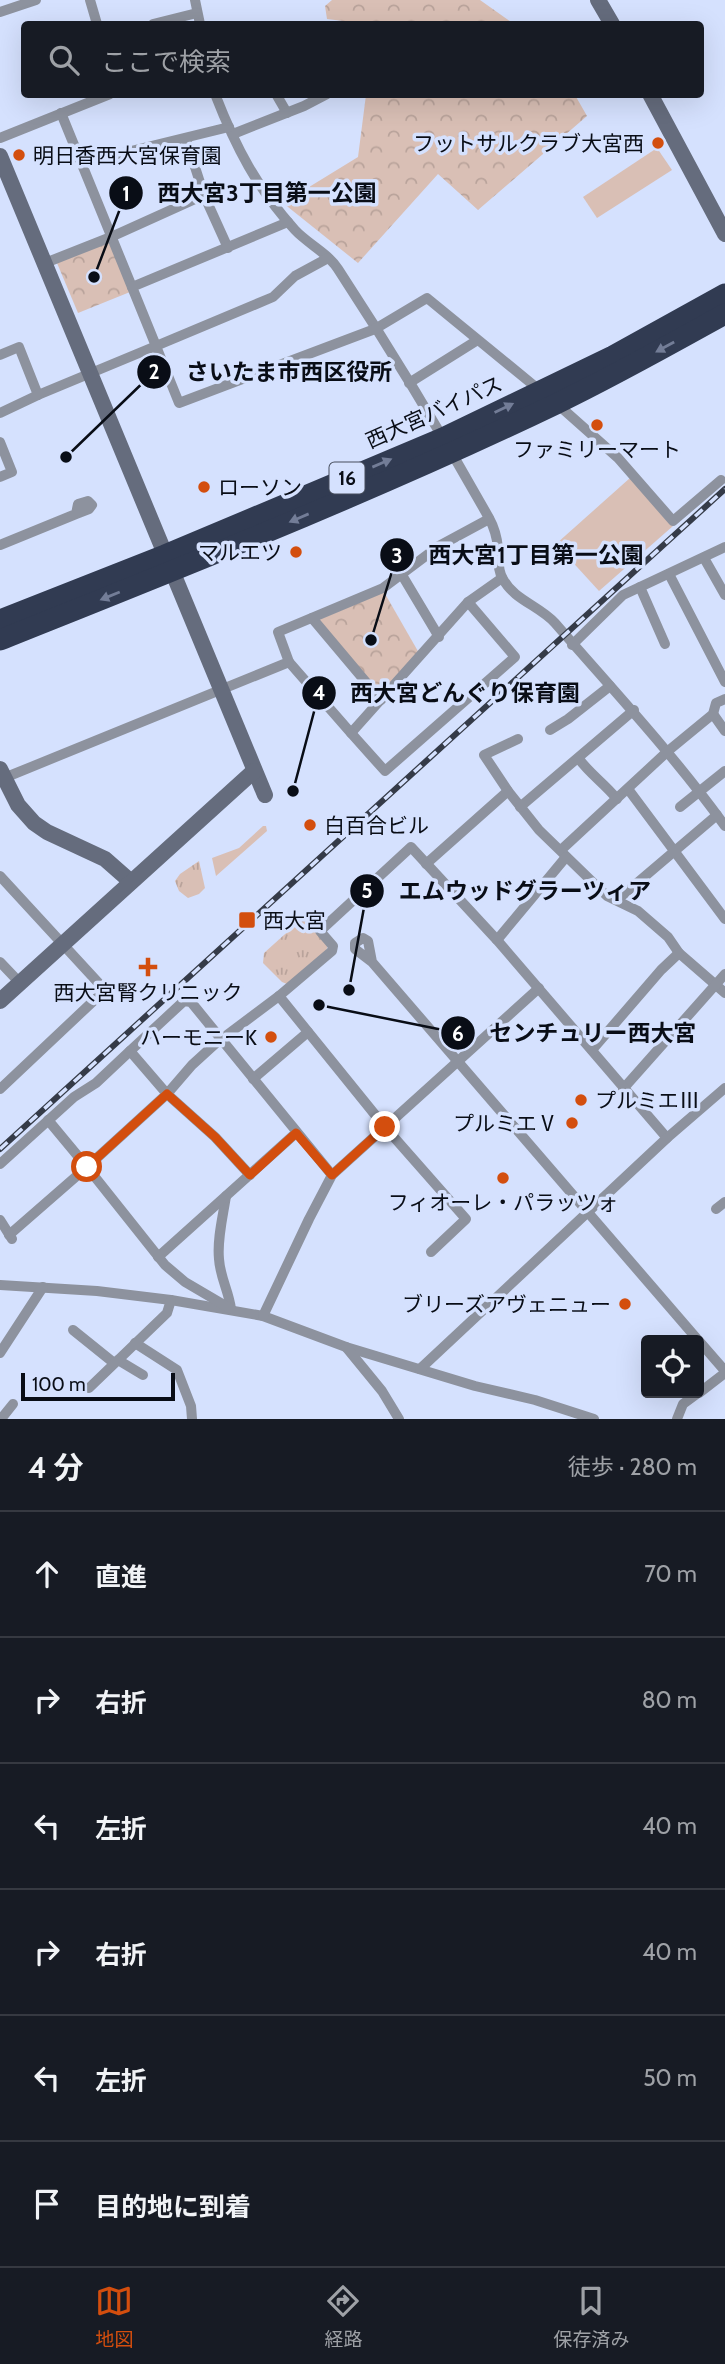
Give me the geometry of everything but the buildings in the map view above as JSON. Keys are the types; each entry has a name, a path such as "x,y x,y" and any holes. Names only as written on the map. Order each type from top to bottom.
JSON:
{"highway":[{"name":"西大宮バイパス","path":"549,397 613,356 725,295"},
{"name":"西大宮バイパス","path":"0,640 168,563 447,445 725,314"},
{"name":"西大宮バイパス","path":"0,620 168,563"}],"street":[{"path":"5,7 36,0"},
{"path":"90,0 96,21"},
{"path":"195,0 199,21"},
{"path":"598,0 610,21"},
{"path":"165,21 197,13"},
{"path":"0,138 100,98"},
{"path":"218,98 231,131 270,202 300,235 336,265 447,445 489,519 496,536 502,578 512,592 553,620 572,645 634,710 700,790 725,826"},
{"path":"279,98 288,113"},
{"path":"82,163 231,131 288,113 319,98"},
{"path":"652,98 725,234"},
{"path":"61,113 179,403 375,329 427,298 476,341 549,397 618,458 673,521 721,480"},
{"path":"186,139 204,195 228,248"},
{"path":"0,156 265,795"},
{"path":"45,263 204,195"},
{"path":"132,287 288,222"},
{"path":"0,413 273,297 295,276 328,258"},
{"path":"409,383 476,341"},
{"path":"0,355 19,347 38,395"},
{"path":"0,442 12,472 0,477"},
{"path":"0,545 76,514"},
{"path":"468,602 516,657 385,771 289,662 278,632 383,588 439,546 489,519"},
{"path":"572,645 624,595 725,547"},
{"path":"704,558 725,595"},
{"path":"669,574 725,682"},
{"path":"402,575 439,637"},
{"path":"351,733 468,602 502,578"},
{"path":"640,587 665,643"},
{"path":"312,618 381,700"},
{"path":"130,881 105,859 47,832 34,823 18,805 2,774 289,662"},
{"path":"550,730 610,686"},
{"path":"496,940 564,853 668,751 713,713 716,704 725,699"},
{"path":"520,807 634,710"},
{"path":"713,713 725,731"},
{"path":"518,739 484,755 520,807 539,830 607,896 638,911 668,937 679,953 725,993"},
{"path":"579,759 587,771 603,782 617,799"},
{"path":"0,1001 254,771"},
{"path":"680,807 725,771"},
{"path":"628,789 725,919"},
{"path":"426,864 508,791"},
{"path":"617,900 717,815"},
{"path":"332,950 333,946 320,931 411,847 496,940 667,1138"},
{"path":"0,876 104,989 0,1089"},
{"path":"0,1220 11,1238 167,1094 192,1065 221,1039 279,996 332,950 355,950 372,962 693,1335"},
{"path":"592,1050 679,953"},
{"path":"0,962 20,983"},
{"path":"623,1089 725,974"},
{"path":"263,1315 332,1175 538,988"},
{"path":"279,996 385,1127 466,1219 431,1252"},
{"path":"0,1164 74,1097 96,1083 184,1001 191,1002 332,1175"},
{"path":"253,1079 308,1032"},
{"path":"130,1051 167,1094 215,1137 250,1175"},
{"path":"420,1369 667,1138 725,1088"},
{"path":"48,1120 158,1257 185,1282 231,1309"},
{"path":"158,1257 296,1133"},
{"path":"226,1196 218,1257 231,1309"},
{"path":"0,1285 171,1300 263,1315 346,1347 594,1419"},
{"path":"0,1353 43,1287"},
{"path":"89,1388 167,1313 171,1300"},
{"path":"72,1330 116,1361 143,1375"},
{"path":"135,1343 177,1370 191,1406 192,1419"},
{"path":"346,1347 382,1391 399,1419"},
{"path":"704,1348 725,1372 704,1389"},
{"path":"677,1419 683,1404 692,1398"},
{"path":"1,1419 13,1404"}],"green space":[{"path":"332,0 480,0 510,21 343,21 327,19 325,6"},
{"path":"366,98 577,98 587,116 478,210 438,174 358,263 283,203 358,157"},
{"path":"657,148 672,170 597,218 583,197"},
{"path":"109,242 130,292 78,313 57,263"},
{"path":"630,478 673,526 599,591 556,544"},
{"path":"384,592 419,653 382,691 377,692 318,620"},
{"path":"266,826 267,831 216,876 212,858 239,848"},
{"path":"199,861 205,888 199,894 188,898 179,891 175,881 180,874"},
{"path":"304,917 328,945 326,951 287,984 263,963 264,953"}],"railway":[{"path":"0,1149 725,489"}],"place":[{"name":"フットサルクラブ大宮西","path":"658,143"},
{"name":"明日香西大宮保育園","path":"19,155"},
{"name":"西大宮3丁目第一公園","path":"94,277"},
{"name":"ファミリーマート","path":"597,425"},
{"name":"さいたま市西区役所","path":"66,457"},
{"name":"ローソン","path":"204,487"},
{"name":"マルエツ","path":"296,552"},
{"name":"西大宮1丁目第一公園","path":"371,640"},
{"name":"西大宮どんぐり保育園","path":"293,791"},
{"name":"白百合ビル","path":"310,825"},
{"name":"西大宮","path":"247,920"},
{"name":"西大宮腎クリニック","path":"148,967"},
{"name":"エムウッドグラーツィア","path":"349,990"},
{"name":"センチュリー西大宮","path":"319,1005"},
{"name":"ハーモニーK","path":"271,1037"},
{"name":"プルミエⅢ","path":"581,1100"},
{"name":"プルミエⅤ","path":"572,1123"},
{"name":"フィオーレ・パラッツォ","path":"503,1178"},
{"name":"ブリーズアヴェニュー","path":"625,1304"}],"route":[{"path":"87,1167 167,1094 215,1137 250,1175 296,1133 332,1175 385,1127"}]}
